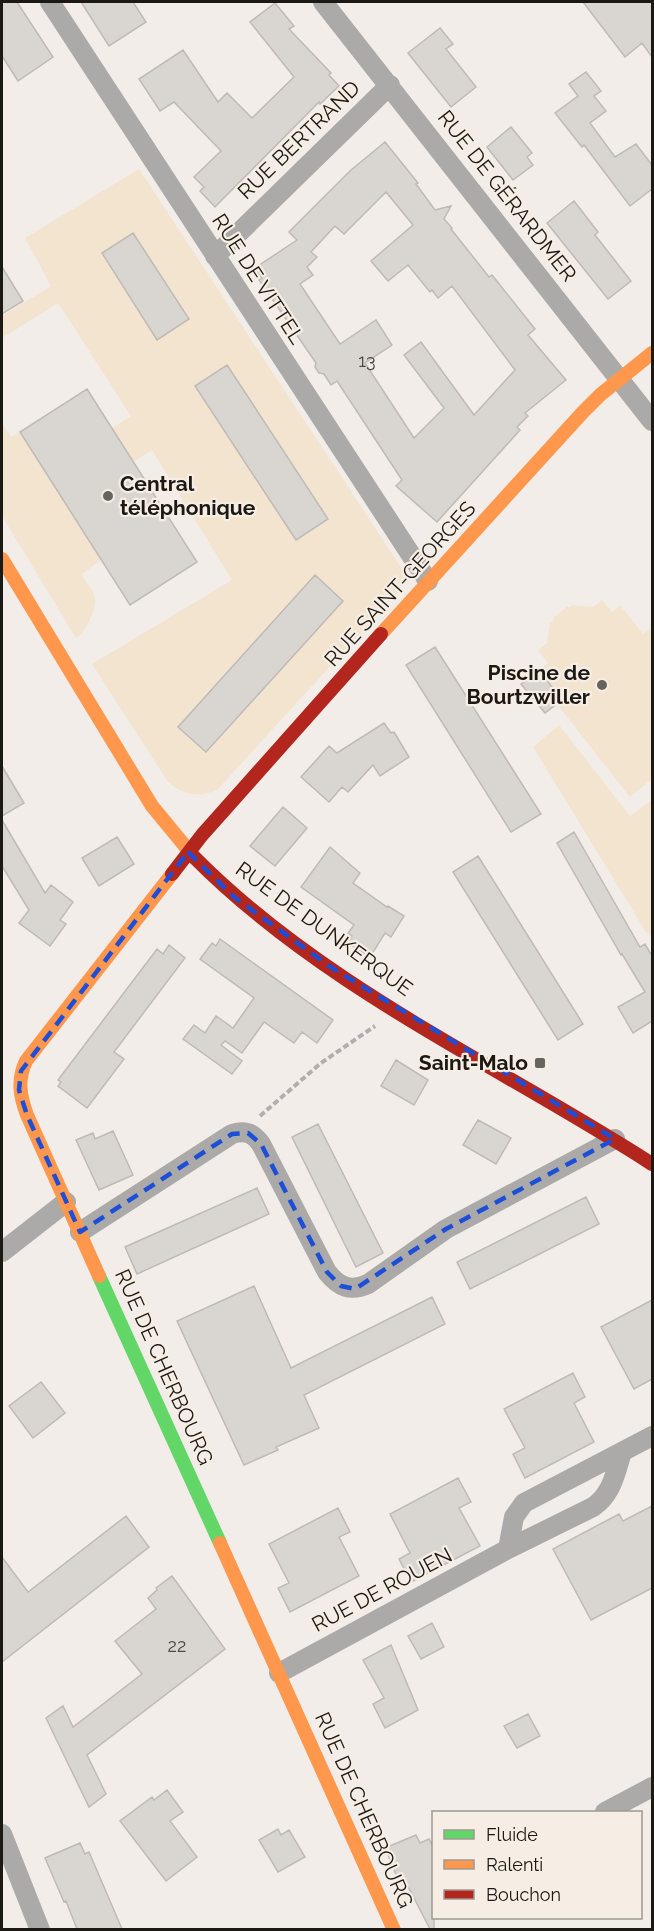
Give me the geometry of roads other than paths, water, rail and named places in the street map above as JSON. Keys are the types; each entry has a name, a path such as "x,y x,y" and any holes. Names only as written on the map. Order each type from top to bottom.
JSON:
{"street":[{"name":"RUE DE VITTEL","path":"50,2 428,581"},
{"name":"RUE DE GÉRARDMER","path":"323,2 652,421"},
{"name":"RUE BERTRAND","path":"215,256 390,85"},
{"name":"RUE SAINT-GEORGES","path":"188,852 428,581 583,412 652,353"},
{"name":"RUE DE DUNKERQUE","path":"2,559 152,806 211,877 261,918 397,1012 615,1139 652,1164"},
{"name":"RUE DE CHERBOURG","path":"188,852 21,1071 19,1090 66,1202 394,1929"},
{"path":"80,1232 232,1134 241,1132 255,1136 261,1144 327,1272 341,1286 355,1289 368,1284 446,1229 615,1139"},
{"path":"2,1252 66,1202"},
{"path":"508,1549 514,1516 524,1503 652,1436"},
{"name":"RUE DE ROUEN","path":"279,1673 602,1500 614,1480 621,1452"},
{"path":"606,1811 652,1787"},
{"path":"2,1834 40,1929"}],"place":[{"name":"Central téléphonique","path":"108,496"},
{"name":"Piscine de Bourtzwiller","path":"602,685"},
{"name":"Saint-Malo","path":"540,1063"}]}
